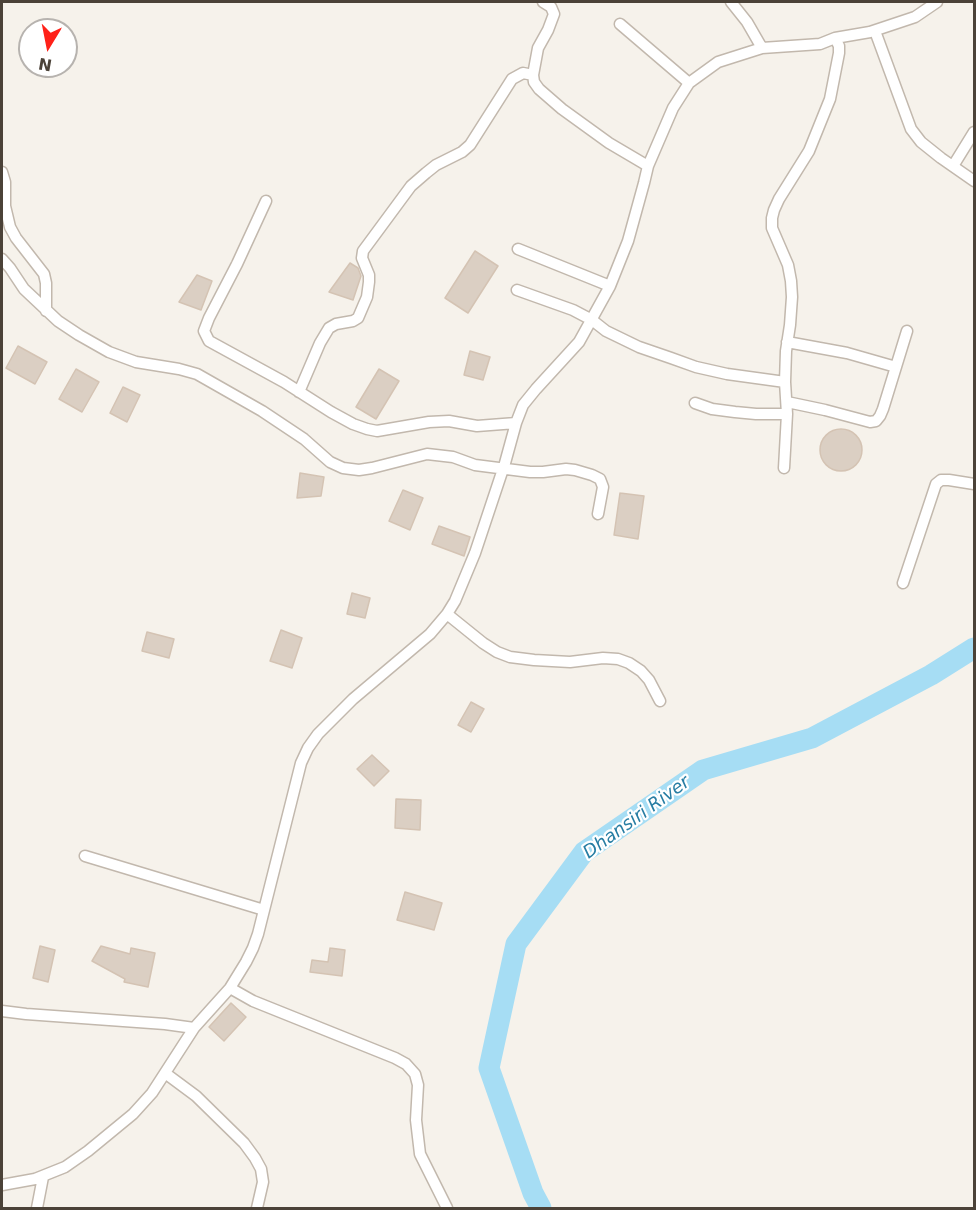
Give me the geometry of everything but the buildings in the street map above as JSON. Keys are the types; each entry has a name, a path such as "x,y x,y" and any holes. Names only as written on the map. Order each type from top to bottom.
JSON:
{"street":[{"path":"543,2 551,7 554,14 538,48 533,75 534,82 562,109 609,143 648,166"},
{"path":"731,2 747,22 762,48"},
{"path":"2,1185 43,1177 65,1167 88,1152 134,1114 152,1093 194,1028 230,988 253,948 301,763 308,748 318,734 353,699 430,634 455,602 475,553 523,405 579,342 610,286 628,242 648,166 673,108 689,83 718,62 762,48 820,44 835,38 875,31 915,17 937,2"},
{"path":"620,24 689,83"},
{"path":"875,31 911,129 921,142 975,181"},
{"path":"784,468 788,414 785,382 792,297 788,265 772,228 772,218 779,199 809,151 830,99 839,53 835,38"},
{"path":"299,392 329,328 358,318 367,297 369,282 369,275 362,258 363,251 411,186 436,165 462,152 470,145 512,79 523,73 533,75"},
{"path":"953,166 975,132"},
{"path":"2,172 5,182 5,206 10,227 44,274 46,311"},
{"path":"266,201 209,318 204,331 209,341 284,382 331,412 367,429 377,431 449,421 477,426 514,428"},
{"path":"518,249 610,286"},
{"path":"2,259 24,289 46,311 79,335 109,352 136,362 197,374 262,411 304,439 330,462 343,468 359,470 372,468 427,454 453,458 475,465 504,466 537,472 566,469 600,479 603,487 598,514"},
{"path":"517,290 573,310 606,331 639,347 696,367 726,374 785,382"},
{"path":"787,402 870,422 876,421 880,416 907,331"},
{"path":"787,342 847,353 896,367"},
{"path":"695,404 735,412 788,414"},
{"path":"903,583 936,484 941,480 975,484"},
{"path":"447,614 490,648 510,657 570,662 603,658 618,659 629,663 649,680 660,701"},
{"path":"85,856 264,910"},
{"path":"230,988 254,1001 406,1064 415,1074 418,1085 416,1120 420,1154 447,1209"},
{"path":"2,1011 194,1028"},
{"path":"165,1073 196,1096 244,1143 255,1158 261,1169 262,1182 256,1209"},
{"path":"37,1209 43,1177"}],"waterway":[{"name":"Dhansiri River","path":"541,1208 533,1193 489,1068 516,944 584,852 703,770 812,738 931,675 974,648"}]}
